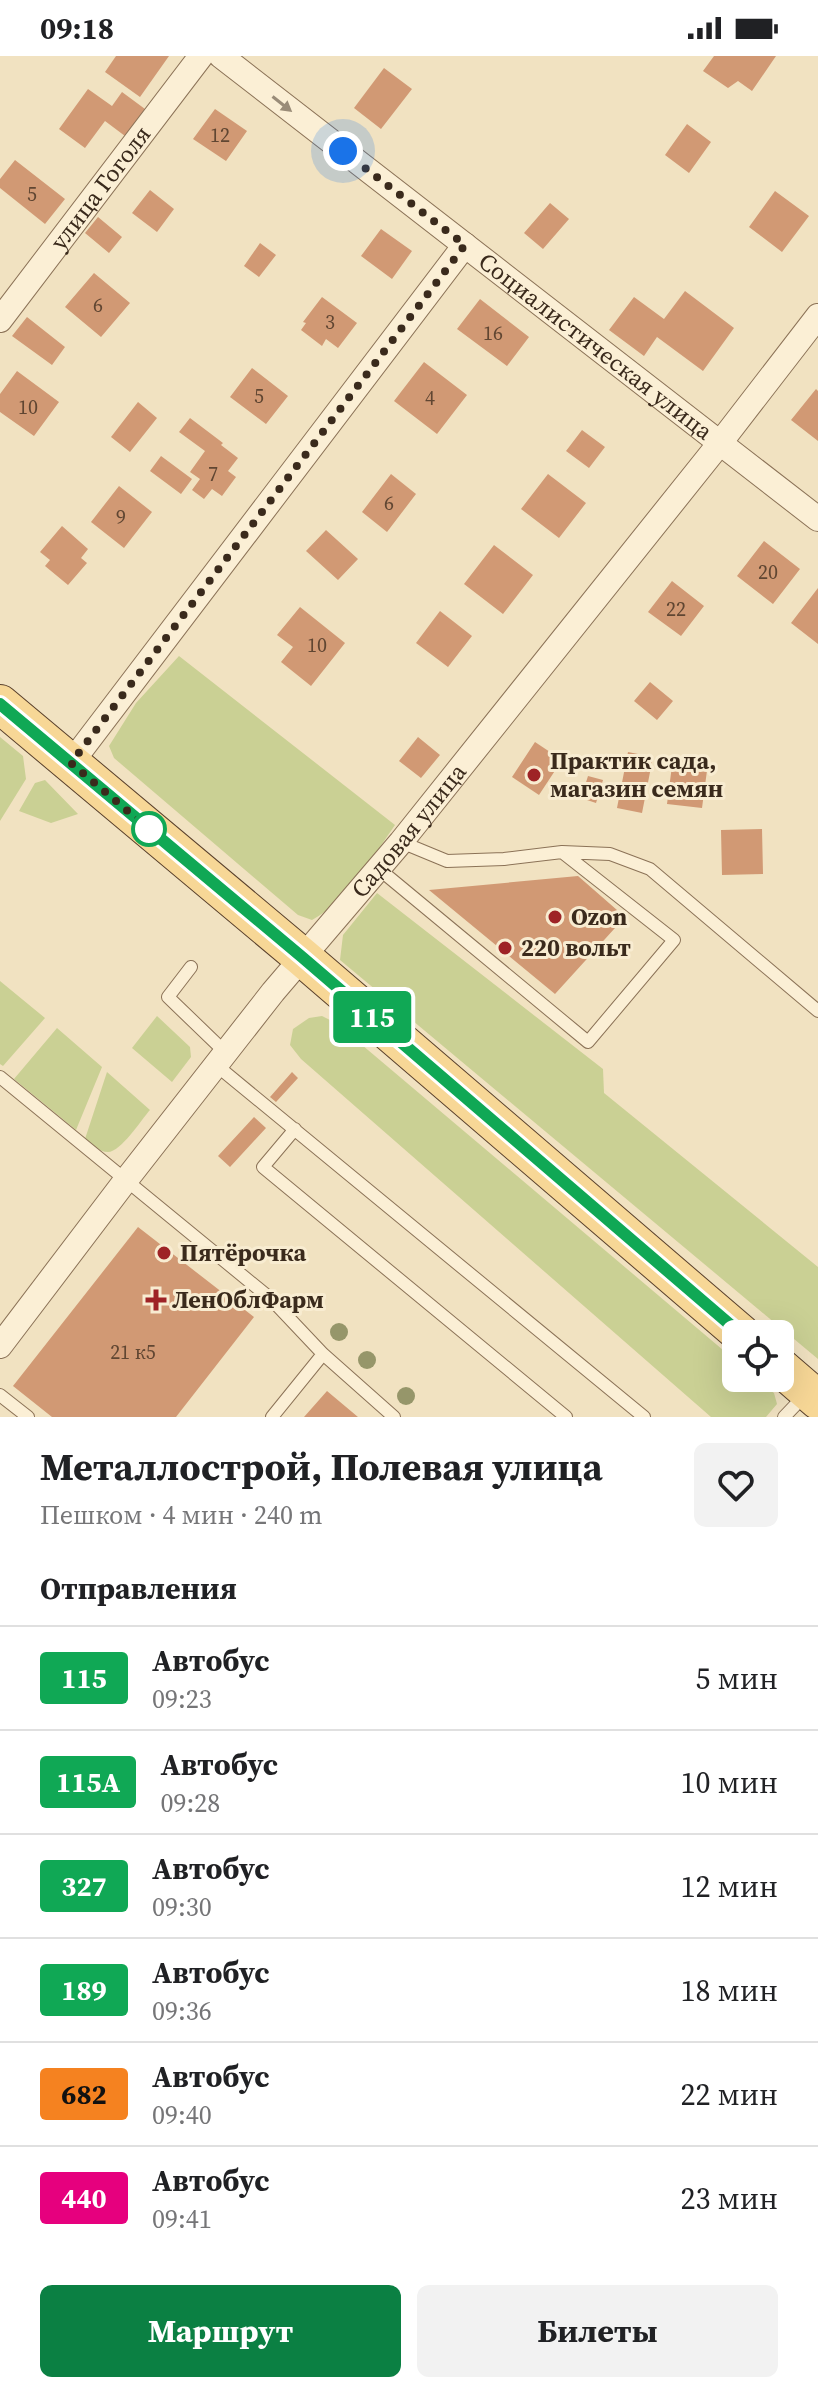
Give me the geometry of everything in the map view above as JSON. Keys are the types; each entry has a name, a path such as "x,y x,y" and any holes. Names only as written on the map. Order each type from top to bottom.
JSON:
{"main road":[{"path":"0,704 302,957 725,1320"}],"street":[{"name":"улица Гоголя","path":"0,320 201,56"},
{"name":"Социалистическая улица","path":"221,56 818,519"},
{"path":"71,763 465,245"},
{"name":"Садовая улица","path":"0,1346 220,1058 401,842 818,316"}],"lane":[{"path":"401,842 447,861 504,859 562,852 610,854 650,869 818,1011"},
{"path":"379,869 588,1042 674,940 562,852"},
{"path":"191,967 168,997 220,1058 295,1129 644,1417"},
{"path":"1,1080 271,1299 323,1354 394,1417"},
{"path":"295,1129 263,1167 566,1417"},
{"path":"272,1417 323,1354"},
{"path":"0,1395 28,1417"}],"green space":[{"path":"179,656 395,825 348,890 312,920 298,915 114,758 109,746 136,703"},
{"path":"0,737 23,756 26,779 0,821"},
{"path":"45,780 78,814 51,823 19,811 35,783"},
{"path":"377,893 603,1069 604,1093 818,1267 818,1359 794,1339 794,1320 771,1320 340,960 343,935"},
{"path":"0,981 45,1018 3,1066 0,1064"},
{"path":"157,1016 190,1047 191,1057 172,1082 132,1048"},
{"path":"322,1016 336,1023 722,1349 722,1392 774,1393 777,1404 766,1417 711,1417 301,1059 290,1045 293,1029 309,1018"},
{"path":"57,1028 102,1067 76,1130 14,1079"},
{"path":"107,1072 150,1110 119,1147 108,1152 85,1139"}],"building":[{"path":"116,56 169,56 140,97 105,72"},
{"path":"714,56 776,56 752,91 738,81 728,88 703,71"},
{"path":"384,68 412,89 381,129 354,108"},
{"path":"88,89 112,106 122,92 145,109 125,136 105,121 85,148 59,129"},
{"path":"215,109 247,131 226,161 193,139"},
{"path":"687,124 711,142 689,173 665,155"},
{"path":"15,160 65,199 45,224 0,188 0,179"},
{"path":"150,190 174,209 157,232 132,213"},
{"path":"775,191 809,216 782,252 749,227"},
{"path":"550,203 569,219 543,249 524,233"},
{"path":"98,217 122,237 109,253 85,233"},
{"path":"381,229 412,251 392,279 361,256"},
{"path":"260,243 276,255 259,277 244,266"},
{"path":"94,273 130,303 101,337 65,307"},
{"path":"685,291 734,328 703,371 657,337 644,356 609,330 634,297 664,319"},
{"path":"322,297 357,323 338,348 326,339 322,346 301,330 306,323 303,322"},
{"path":"480,299 529,337 507,366 457,329"},
{"path":"27,317 65,347 52,365 12,336"},
{"path":"424,362 467,395 437,434 394,401"},
{"path":"252,368 288,396 266,424 230,397"},
{"path":"17,371 59,402 34,436 0,412 0,394"},
{"path":"816,389 818,391 818,441 791,420"},
{"path":"138,402 157,418 130,452 111,437"},
{"path":"190,418 238,458 228,471 236,477 222,496 212,489 204,499 192,490 200,479 190,472 205,451 179,432"},
{"path":"582,430 605,447 589,468 566,451"},
{"path":"161,456 192,479 181,494 150,471"},
{"path":"391,474 416,494 387,532 362,512"},
{"path":"548,474 586,503 559,538 521,509"},
{"path":"119,486 152,512 124,548 91,522"},
{"path":"62,526 88,549 81,558 87,563 68,585 45,566 50,560 40,552"},
{"path":"326,530 358,559 338,580 306,551"},
{"path":"764,541 800,569 773,604 737,576"},
{"path":"494,545 533,575 503,614 464,584"},
{"path":"672,581 704,606 681,636 648,612"},
{"path":"818,588 818,644 791,623"},
{"path":"300,607 345,643 311,686 281,662 293,647 277,635"},
{"path":"440,611 472,636 448,667 416,643"},
{"path":"650,682 673,701 657,720 634,701"},
{"path":"418,737 440,755 421,778 399,761"},
{"path":"535,742 562,760 539,795 512,777"},
{"path":"628,752 653,757 642,813 617,808"},
{"path":"673,758 708,763 702,808 667,804"},
{"path":"588,776 603,780 596,803 581,798"},
{"path":"762,829 763,874 722,875 721,830"},
{"path":"578,876 625,917 555,994 429,890"},
{"path":"292,1072 298,1078 276,1102 270,1097"},
{"path":"254,1117 266,1128 230,1167 218,1156"},
{"path":"138,1227 254,1317 176,1417 52,1417 13,1386"},
{"path":"327,1391 358,1417 304,1417"}],"bus line":[{"name":"115","path":"0,704 302,957 725,1320"}],"place":[{"name":"Практик сада, магазин семян","path":"534,775"},
{"name":"Ozon","path":"555,917"},
{"name":"220 вольт","path":"505,948"},
{"name":"Пятёрочка","path":"164,1253"},
{"name":"ЛенОблФарм","path":"156,1300"}],"route":[{"path":"149,829 71,763 465,245 343,151"}]}
